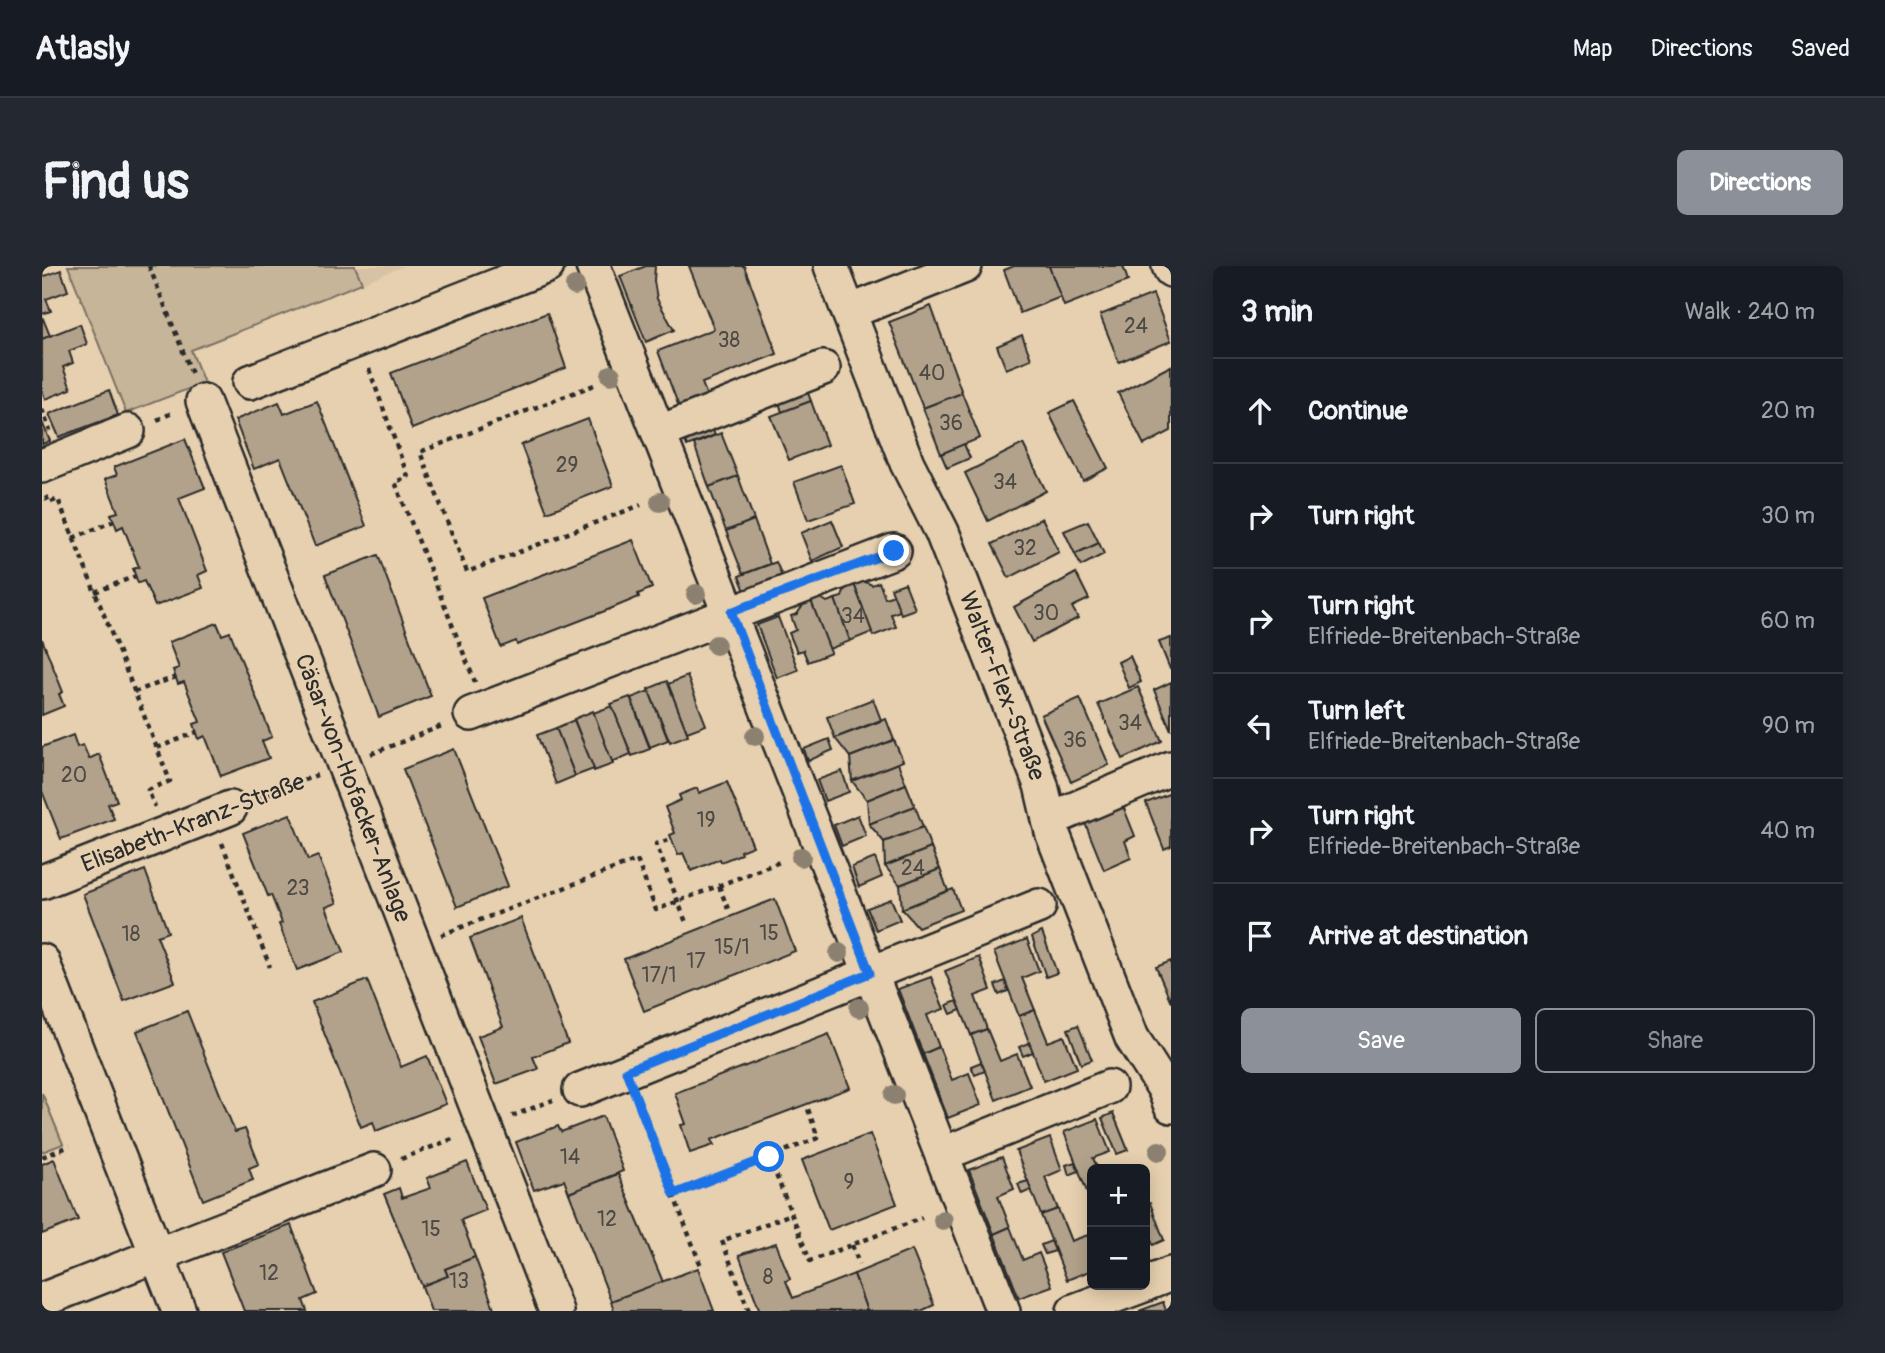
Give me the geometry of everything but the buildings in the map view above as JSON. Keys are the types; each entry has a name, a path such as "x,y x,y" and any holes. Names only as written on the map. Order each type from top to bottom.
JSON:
{"street":[{"path":"250,382 547,266"},
{"path":"593,266 1003,1311"},
{"name":"Walter-Flex-Straße","path":"831,266 907,463 947,544 1041,785 1052,832 1132,1038 1161,1065 1164,1088 1171,1107"},
{"path":"849,312 965,266"},
{"path":"660,432 823,368"},
{"name":"Cäsar-von-Hofacker-Anlage","path":"202,401 556,1311"},
{"path":"42,466 128,431"},
{"path":"478,712 894,551"},
{"path":"1049,820 1171,768"},
{"name":"Elisabeth-Kranz-Straße","path":"42,881 221,812"},
{"path":"580,1090 1039,906"},
{"path":"42,961 179,1311"},
{"path":"943,1154 1109,1087"},
{"path":"42,1300 374,1170"},
{"path":"1150,1282 1171,1274"},
{"path":"1074,1311 1128,1290"}],"path":[{"path":"128,431 202,401 149,266"},
{"path":"358,341 408,477 395,482 478,712"},
{"path":"594,385 420,452 467,572 642,505"},
{"path":"49,503 58,499 170,781 148,790"},
{"path":"74,538 114,522"},
{"path":"95,592 136,576"},
{"path":"134,692 176,677"},
{"name":"Elisabeth-Kranz-Straße","path":"221,812 478,712"},
{"path":"157,748 197,732"},
{"path":"221,812 270,967"},
{"path":"668,840 656,844 687,925"},
{"path":"414,945 637,860 656,910 782,861"},
{"path":"719,886 728,909"},
{"path":"626,1071 701,1266"},
{"path":"374,1170 580,1090"},
{"path":"674,1194 818,1138 808,1109"},
{"path":"42,1157 70,1146"},
{"path":"769,1157 810,1261 922,1218"},
{"path":"749,1311 722,1241 792,1214"},
{"path":"852,1245 859,1264"}],"shaded area":[{"path":"68,266 355,266 362,283 191,350 204,383 126,413"},
{"path":"355,266 404,266 362,283"},
{"path":"42,1093 63,1144 42,1152"}],"route":[{"path":"769,1157 674,1194 626,1071 870,973 731,612 894,551"}]}
